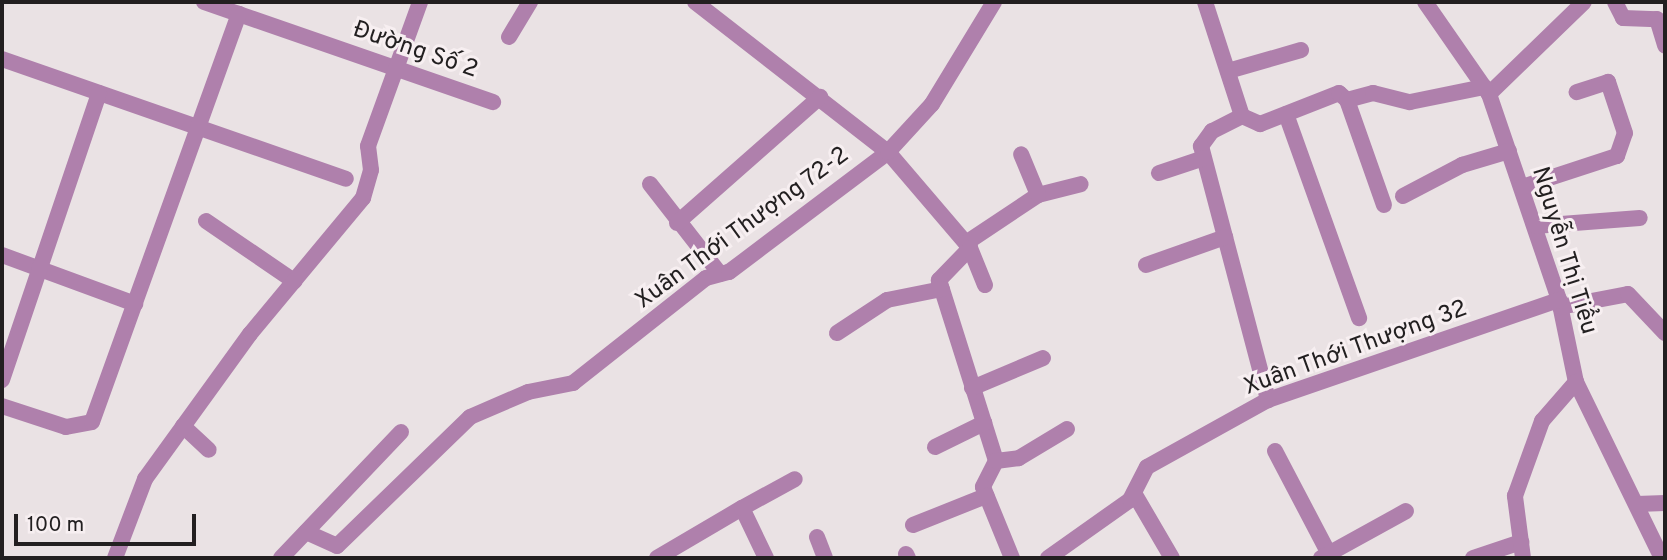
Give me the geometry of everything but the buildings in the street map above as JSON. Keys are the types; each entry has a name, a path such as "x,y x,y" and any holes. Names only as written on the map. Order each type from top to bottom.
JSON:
{"street":[{"name":"Đường Số 2","path":"204,2 493,102"},
{"path":"115,558 145,480 294,281 363,198 371,170 368,146 420,2"},
{"path":"509,37 530,2"},
{"path":"695,2 888,152 968,246 985,285"},
{"name":"Xuân Thới Thượng 72-2","path":"306,532 337,546 470,417 527,392 573,383 706,278 720,274 888,152 932,104 995,2"},
{"path":"1205,2 1242,116 1260,124 1339,93 1347,100 1384,205"},
{"name":"Nguyễn Thị Tiểu","path":"1425,2 1487,90 1560,304 1576,382 1662,558"},
{"path":"1347,100 1373,93 1410,102 1487,90 1584,2"},
{"path":"1615,2 1623,18 1657,19 1665,46"},
{"path":"2,406 56,425 90,425 239,14"},
{"path":"1228,71 1301,50"},
{"path":"2,59 346,179"},
{"path":"1522,187 1617,156 1625,133 1608,82 1577,92"},
{"path":"2,380 100,93"},
{"path":"677,223 820,97"},
{"path":"1286,114 1359,318"},
{"path":"1242,116 1212,131 1201,146 1268,400"},
{"path":"1403,196 1462,165 1509,150"},
{"path":"1021,154 1038,195"},
{"path":"1159,173 1204,158"},
{"path":"650,184 672,207 677,223 720,274"},
{"path":"1012,558 985,496 983,487 996,461 939,280 968,246 1038,195 1081,184"},
{"path":"1535,226 1640,218"},
{"path":"206,221 294,281"},
{"path":"1146,265 1225,237"},
{"path":"2,255 135,304"},
{"path":"837,333 887,300 942,289"},
{"name":"Xuân Thới Thượng 32","path":"1048,558 1133,493 1147,467 1268,400 1560,304 1628,294 1665,333"},
{"path":"972,388 1043,358"},
{"path":"1473,558 1522,550 1515,496 1542,421 1576,382"},
{"path":"935,447 984,423"},
{"path":"183,426 209,450"},
{"path":"996,461 1019,458 1067,429"},
{"path":"281,558 401,432"},
{"path":"1275,452 1325,556 1406,511"},
{"path":"657,558 794,479"},
{"path":"1133,493 1172,558"},
{"path":"913,525 985,496"},
{"path":"1637,504 1665,503"},
{"path":"742,508 766,558"},
{"path":"817,537 825,558"}]}
